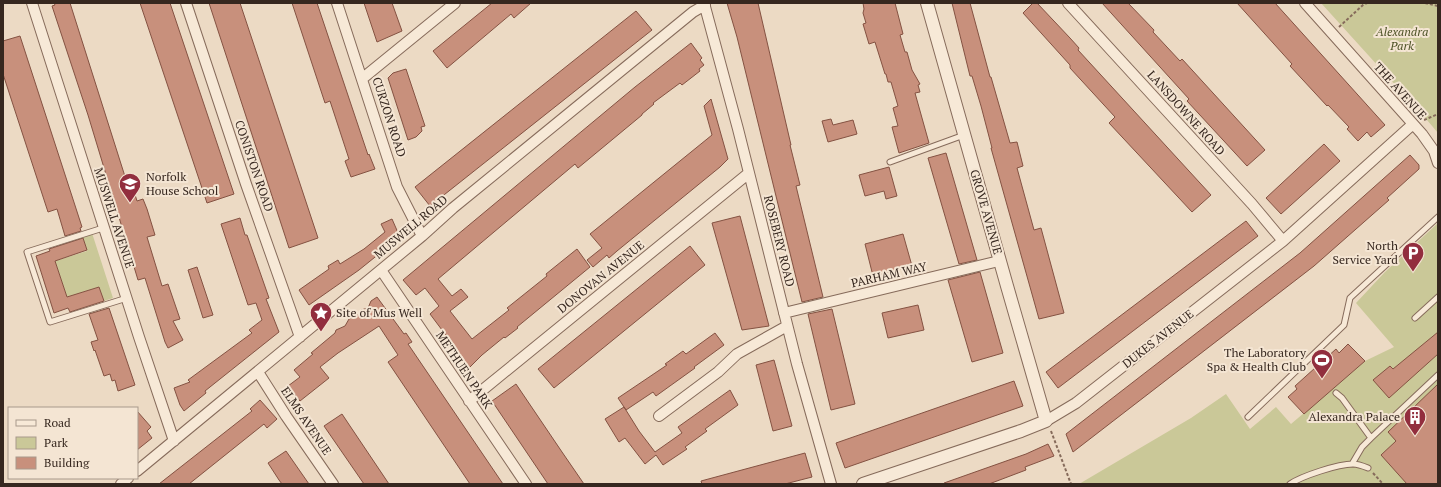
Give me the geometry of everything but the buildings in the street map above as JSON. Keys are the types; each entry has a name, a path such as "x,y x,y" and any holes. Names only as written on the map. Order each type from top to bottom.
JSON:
{"street":[{"name":"MUSWELL AVENUE","path":"32,3 103,228 174,441"},
{"name":"CONISTON ROAD","path":"186,3 246,184 300,337"},
{"name":"CURZON ROAD","path":"337,3 363,78 397,187 422,236"},
{"path":"363,78 455,3"},
{"name":"GROVE AVENUE","path":"927,3 1046,421"},
{"name":"LANSDOWNE ROAD","path":"1068,3 1252,204 1283,241"},
{"name":"THE AVENUE","path":"1305,3 1413,124 1434,151 1438,163"},
{"name":"MUSWELL ROAD","path":"138,470 422,236 453,208 693,12 705,4"},
{"name":"ROSEBERY ROAD","path":"705,4 787,326 831,484"},
{"name":"DUKES AVENUE","path":"863,484 1021,431 1046,421 1076,403 1283,241 1413,124"},
{"name":"DONOVAN AVENUE","path":"469,401 749,173"},
{"name":"PARHAM WAY","path":"784,313 999,260"},
{"name":"METHUEN PARK","path":"381,270 526,484"},
{"path":"658,416 718,372 737,354 787,326"},
{"name":"ELMS AVENUE","path":"258,372 286,416 333,484"}],"lane":[{"path":"890,162 964,135"},
{"path":"1248,418 1344,325 1350,298 1438,217"},
{"path":"103,228 27,252 50,322 127,298"},
{"path":"1416,318 1438,297"},
{"path":"1352,464 1362,447 1438,375"},
{"path":"1336,393 1342,398 1371,438"},
{"path":"1290,484 1331,468 1359,464 1368,468"}],"path":[{"path":"1332,33 1363,4 1367,3"},
{"path":"1425,3 1438,6"},
{"path":"1413,124 1438,114"},
{"path":"1046,421 1071,484"},
{"path":"1368,468 1384,484"}],"green space":[{"name":"Alexandra Park","path":"1321,3 1438,3 1438,133 1427,120"},
{"path":"1438,223 1438,484 1079,484 1191,418 1226,394 1250,429 1276,407 1291,424 1365,361 1394,347 1356,303 1385,272"},
{"path":"92,233 113,298 104,301 99,287 67,297 55,261 87,251 82,236"}],"place":[{"name":"Norfolk House School","path":"130,204"},
{"name":"North Service Yard","path":"1413,272"},
{"name":"Site of Mus Well","path":"321,332"},
{"name":"The Laboratory Spa & Health Club","path":"1322,380"},
{"name":"Alexandra Palace","path":"1415,436"}]}
